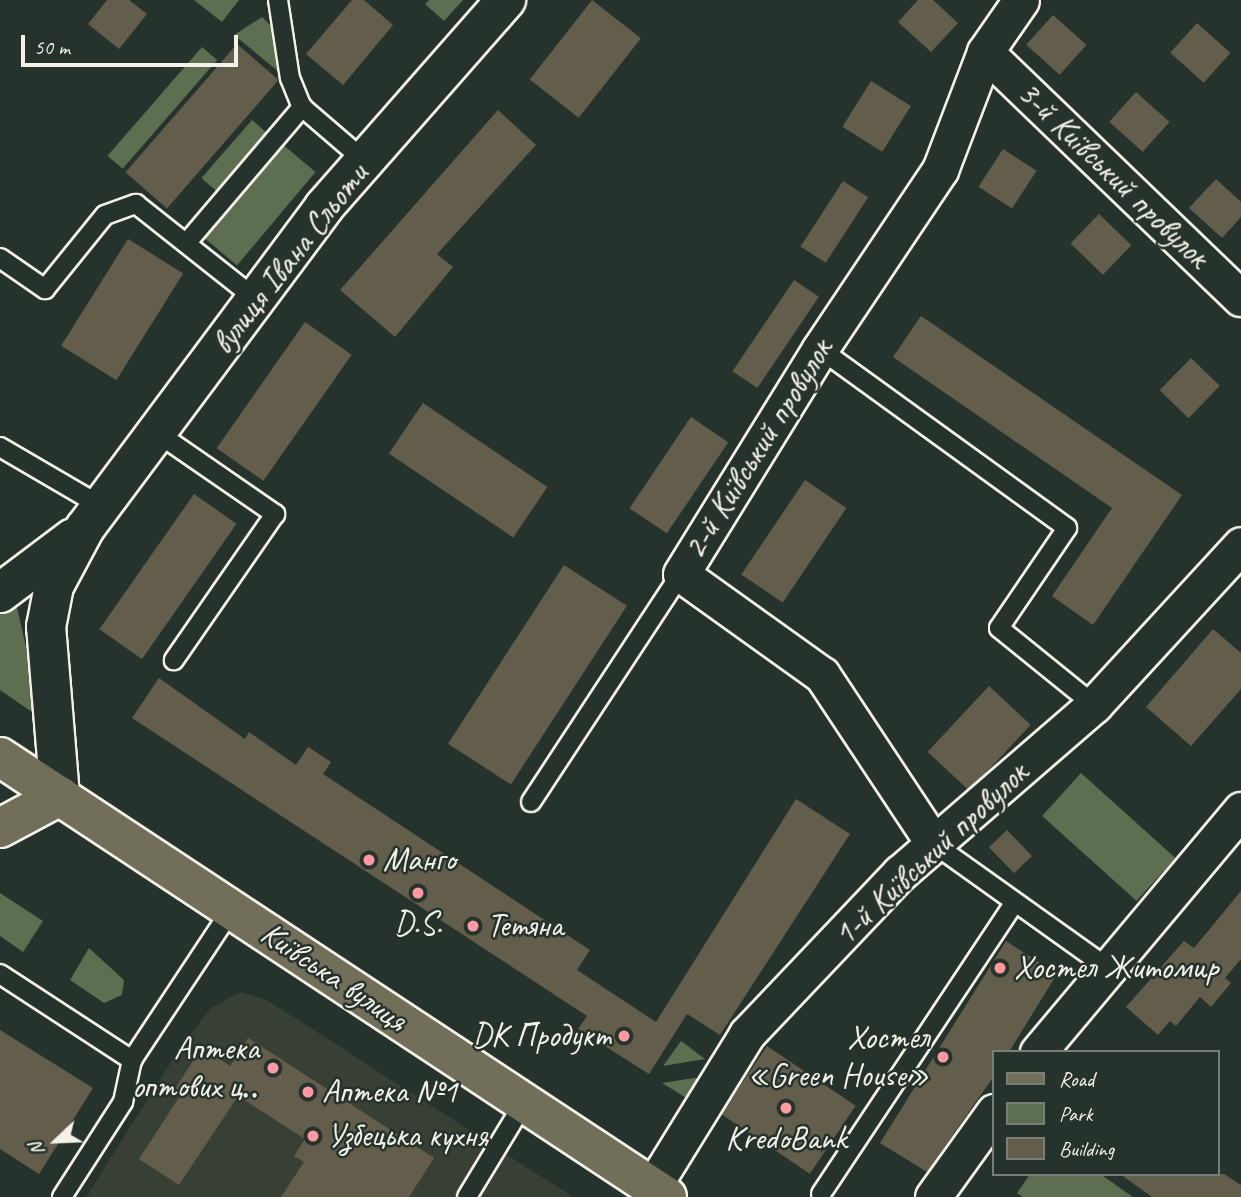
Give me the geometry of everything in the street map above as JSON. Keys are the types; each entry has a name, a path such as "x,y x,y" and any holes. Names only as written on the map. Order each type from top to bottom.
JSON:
{"main road":[{"name":"Київська вулиця","path":"0,757 660,1192"},
{"path":"0,828 60,796"}],"street":[{"name":"вулиця Івана Сльоти","path":"60,796 46,627 54,586 93,517 256,299 366,162 506,0"},
{"name":"2-й Київський провулок","path":"934,844 822,675 681,574 820,349 940,170 985,52 1021,0"},
{"name":"3-й Київський провулок","path":"985,52 1241,298"},
{"name":"вулиця Івана Сльоти","path":"0,593 93,517"},
{"name":"1-й Київський провулок","path":"660,1192 747,1034 934,844 1094,705 1241,545"},
{"path":"1040,1050 1241,810"},
{"path":"933,1197 992,1115"}],"lane":[{"path":"278,0 290,78 302,107 366,162"},
{"path":"188,240 302,107"},
{"path":"0,258 45,289 105,215 136,204 188,240 256,299"},
{"path":"820,349 1067,528 999,628 1094,705"},
{"path":"156,432 275,514 174,660"},
{"path":"0,447 93,517"},
{"path":"531,802 681,574"},
{"path":"934,844 1109,969"},
{"path":"821,1194 1014,903"},
{"path":"62,1197 123,1102 132,1060 232,909"},
{"path":"0,974 132,1060"},
{"path":"467,1197 524,1103"}],"shaded area":[{"path":"241,992 267,1000 573,1197 86,1197 182,1045 211,1008"}],"green space":[{"path":"194,0 239,0 222,22"},
{"path":"429,0 463,0 444,21 425,4"},
{"path":"262,17 274,29 279,72 234,35"},
{"path":"202,47 217,60 123,169 108,156"},
{"path":"252,120 268,134 217,192 201,178"},
{"path":"281,143 315,172 237,265 203,236"},
{"path":"17,607 42,719 0,690 0,614"},
{"path":"1081,773 1175,858 1137,901 1042,816"},
{"path":"0,893 43,921 23,952 0,936"},
{"path":"89,948 124,980 122,995 104,1003 70,980"},
{"path":"681,1041 705,1059 663,1066"},
{"path":"707,1076 693,1102 662,1083"},
{"path":"1029,1176 1103,1176 1133,1197 1023,1197 1017,1193"}],"building":[{"path":"107,0 129,0 147,14 119,49 88,24"},
{"path":"352,0 364,0 393,25 343,85 306,54"},
{"path":"592,0 641,38 579,118 530,80"},
{"path":"918,0 933,0 958,23 931,52 898,22"},
{"path":"1053,15 1086,45 1060,75 1026,45"},
{"path":"1197,23 1230,53 1204,83 1170,53"},
{"path":"237,44 279,80 167,208 125,172"},
{"path":"871,81 911,106 882,152 842,127"},
{"path":"1136,92 1169,122 1143,152 1109,122"},
{"path":"498,110 536,145 437,254 453,267 395,337 340,290"},
{"path":"1003,149 1037,171 1012,209 978,187"},
{"path":"1216,179 1241,202 1241,217 1222,238 1189,208"},
{"path":"843,181 868,197 826,263 801,246"},
{"path":"1099,214 1131,245 1103,275 1071,243"},
{"path":"128,239 183,273 116,380 61,346"},
{"path":"794,280 819,297 757,388 732,371"},
{"path":"921,316 1182,495 1093,625 1052,596 1112,508 893,357"},
{"path":"305,322 352,355 263,481 217,448"},
{"path":"1191,358 1220,386 1189,418 1160,390"},
{"path":"423,403 547,487 513,537 389,454"},
{"path":"691,417 728,442 667,533 629,508"},
{"path":"805,480 846,508 783,602 741,575"},
{"path":"194,494 237,524 142,659 99,629"},
{"path":"564,565 627,606 511,784 448,744"},
{"path":"1213,629 1241,653 1241,689 1191,746 1146,707"},
{"path":"159,678 245,739 249,732 296,765 308,747 331,762 323,774 590,950 577,970 656,1022 796,799 850,834 720,1035 687,1014 649,1074 578,1029 587,1016 132,718"},
{"path":"989,686 1031,725 969,791 928,752"},
{"path":"1007,830 1032,856 1014,873 989,847"},
{"path":"1241,891 1241,959 1225,978 1231,983 1211,1007 1200,997 1176,1026 1170,1021 1158,1035 1126,1007 1184,941 1194,948"},
{"path":"1006,941 1057,974 1010,1050 992,1050 992,1079 927,1172 880,1143"},
{"path":"0,1030 93,1088 39,1174 0,1149"},
{"path":"248,1038 434,1158 409,1197 281,1197 304,1162 294,1156 305,1139 238,1096 179,1185 139,1159 182,1093 175,1089 202,1047 230,1066"},
{"path":"767,1046 856,1106 810,1174 721,1114"},
{"path":"1224,1174 1241,1185 1241,1197 1152,1197 1123,1176"}],"place":[{"name":"Манго","path":"369,860"},
{"name":"D.S.","path":"418,893"},
{"name":"Тетяна","path":"473,926"},
{"name":"Хостел Житомир","path":"1000,968"},
{"name":"DK Продукт","path":"624,1036"},
{"name":"Хостел «Green House»","path":"943,1057"},
{"name":"Аптека оптових ц‥","path":"273,1068"},
{"name":"Аптека №1","path":"308,1092"},
{"name":"KredoBank","path":"786,1108"},
{"name":"Узбецька кухня","path":"313,1136"}]}
